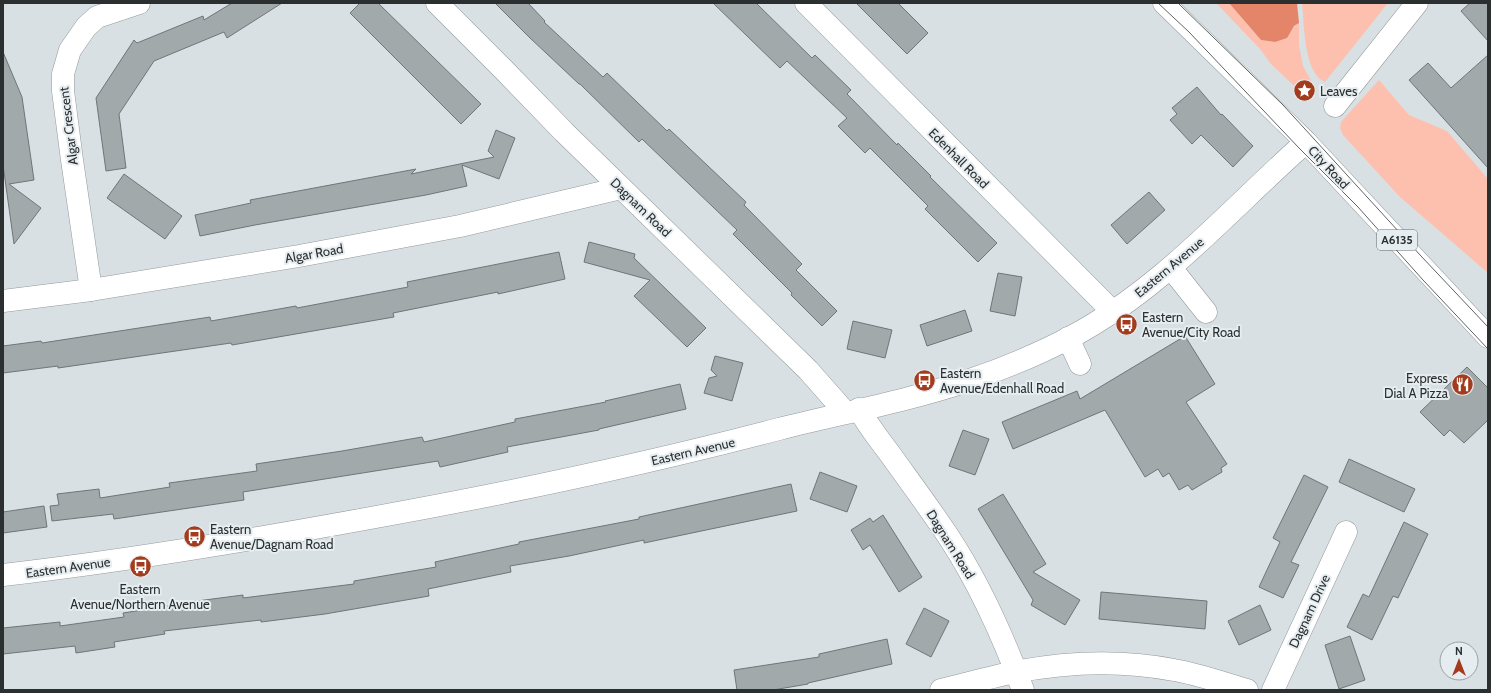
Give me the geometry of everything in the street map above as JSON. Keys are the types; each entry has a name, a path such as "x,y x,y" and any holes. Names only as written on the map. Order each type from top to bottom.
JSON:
{"street":[{"name":"Algar Crescent","path":"92,290 72,160 63,91 63,74 70,50 86,27 97,17 139,3"},
{"name":"Dagnam Road","path":"437,3 564,132 871,430 888,451 951,540 996,624 1020,681"},
{"name":"Edenhall Road","path":"806,3 1113,312"},
{"name":"City Road","path":"1164,3 1306,142 1488,337"},
{"path":"1335,106 1417,3"},
{"name":"Eastern Avenue","path":"3,575 123,559 273,536 444,505 717,445 908,398 970,380 1033,356 1113,312 1161,277 1306,142"},
{"name":"Algar Road","path":"3,302 92,290 299,256 452,227 621,188"},
{"path":"1171,268 1206,312"},
{"path":"1068,338 1080,364"},
{"name":"Dagnam Drive","path":"1273,690 1346,532"},
{"path":"941,690 1020,681 1061,666 1104,664 1143,666 1174,670 1247,690"}],"shaded area":[{"path":"1216,3 1229,3 1261,40 1275,42 1299,23 1299,45 1303,66 1315,88 1308,99 1271,64 1260,49"},
{"path":"1229,3 1297,3 1299,23 1294,26 1287,38 1275,42 1261,40"},
{"path":"1302,3 1388,3 1325,82 1317,76 1309,61 1305,41"},
{"path":"1379,80 1409,115 1447,131 1488,179 1488,273 1400,197 1343,135 1340,128 1341,122"}],"building":[{"path":"232,3 282,3 227,38 224,32 154,61 119,114 126,168 106,171 96,98 134,40 137,43 203,16 204,20"},
{"path":"360,3 378,3 481,104 461,124 350,13"},
{"path":"495,3 528,3 545,21 544,22 603,77 607,73 667,131 669,129 746,202 744,205 802,264 796,270 837,311 822,326 791,295 792,293 733,234 737,230 642,139 639,142"},
{"path":"713,3 756,3 812,58 815,55 851,90 847,94 997,243 978,262 925,209 928,206 870,148 865,153 838,126 847,118 787,61 780,68"},
{"path":"856,3 898,3 928,33 907,54"},
{"path":"1470,3 1488,3 1488,41 1461,11"},
{"path":"3,52 22,97 34,180 9,184 41,208 14,244 3,165"},
{"path":"1488,55 1488,168 1409,80 1428,63 1451,88"},
{"path":"1197,87 1221,115 1222,114 1253,146 1233,167 1201,135 1192,144 1170,120 1177,114 1172,108"},
{"path":"496,130 515,138 499,179 462,165 467,186 426,195 200,236 195,215 251,203 250,200 416,169 411,174 494,157 488,151"},
{"path":"124,174 182,216 165,239 107,198"},
{"path":"1149,192 1165,210 1127,244 1111,225"},
{"path":"589,242 635,254 634,258 706,328 687,347 634,296 650,280 584,262"},
{"path":"559,252 565,279 498,294 498,292 393,313 394,317 232,345 231,343 58,368 58,366 3,373 3,346 41,341 42,343 210,317 211,321 296,306 297,308 408,287 407,282"},
{"path":"998,273 1022,277 1015,316 990,311"},
{"path":"965,310 972,331 927,346 920,325"},
{"path":"853,321 892,330 885,358 847,349"},
{"path":"1185,336 1215,384 1186,402 1227,464 1221,468 1222,472 1192,490 1188,485 1179,490 1169,473 1163,477 1158,469 1145,477 1105,410 1013,449 1002,422 1077,391 1080,399"},
{"path":"715,356 743,363 732,401 704,393 709,378 717,376 711,370"},
{"path":"1467,367 1488,388 1488,420 1464,443 1450,430 1444,436 1420,412"},
{"path":"680,384 686,409 599,430 507,447 508,452 440,467 438,461 243,492 244,500 114,519 113,514 52,521 50,506 59,505 57,494 99,489 100,498 170,487 169,483 257,471 256,464 422,437 424,442 515,422 515,419 606,402 605,401"},
{"path":"963,430 989,439 975,475 949,466"},
{"path":"1349,459 1415,489 1404,512 1339,482"},
{"path":"820,472 857,486 847,512 810,499"},
{"path":"1304,475 1328,487 1291,562 1299,565 1283,598 1259,587 1280,542 1273,538"},
{"path":"791,484 797,511 644,543 644,540 569,556 510,566 511,572 428,589 429,596 325,614 261,622 261,620 164,631 165,634 114,642 115,647 76,653 75,646 3,654 3,628 60,622 60,626 124,617 123,613 174,604 243,595 243,598 354,584 354,581 436,567 435,562 519,544 519,542 639,519 639,517"},
{"path":"1003,494 1046,564 1033,572 1080,600 1065,625 1031,605 1033,600 978,509"},
{"path":"44,506 47,527 3,533 3,512"},
{"path":"883,515 922,577 899,592 870,545 863,550 851,530 870,518 873,522"},
{"path":"1404,522 1428,534 1398,598 1393,596 1372,640 1347,627 1363,594 1369,597"},
{"path":"1101,592 1207,601 1205,629 1099,619"},
{"path":"1260,605 1271,630 1239,645 1228,621"},
{"path":"924,608 949,621 931,657 906,644"},
{"path":"1350,636 1365,680 1339,689 1325,645"},
{"path":"887,639 892,664 808,684 773,690 737,690 734,670 819,657 819,654"}],"tram line":[{"path":"1158,3 1189,32 1299,148 1358,207 1423,280 1488,349"},
{"path":"1178,3 1283,105 1488,327"}],"place":[{"name":"Leaves","path":"1304,91"},
{"name":"Eastern Avenue/City Road","path":"1126,324"},
{"name":"Eastern Avenue/Edenhall Road","path":"924,380"},
{"name":"Express Dial A Pizza","path":"1463,385"},
{"name":"Eastern Avenue/Dagnam Road","path":"195,536"},
{"name":"Eastern Avenue/Northern Avenue","path":"140,567"}]}
